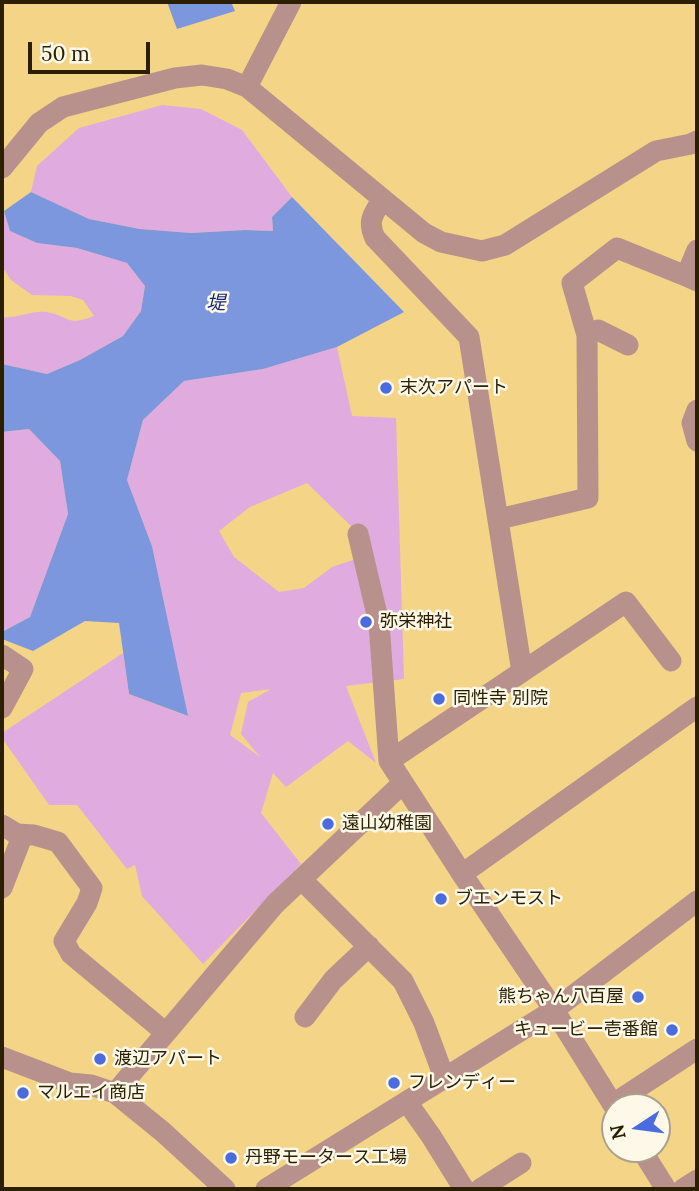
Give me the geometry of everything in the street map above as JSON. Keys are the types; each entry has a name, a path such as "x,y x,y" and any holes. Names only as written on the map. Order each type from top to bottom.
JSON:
{"street":[{"path":"247,87 291,2"},
{"path":"2,168 39,124 62,107 175,78 202,75 227,79 247,87 424,233 441,242 482,251 505,245 656,151 697,141"},
{"path":"383,199 370,216 370,229 375,239 469,337 522,672"},
{"path":"499,519 588,498 587,335 572,283 617,248 692,279 697,250"},
{"path":"587,335 598,330 628,345"},
{"path":"697,411 692,422 697,441"},
{"path":"358,534 379,622 389,761 606,1093"},
{"path":"389,761 626,602 671,661"},
{"path":"2,655 23,669 2,708"},
{"path":"462,874 697,707"},
{"path":"115,1093 275,904 403,783"},
{"path":"9,830 58,842 92,888 87,903 65,941 71,954 166,1033"},
{"path":"2,888 20,842 9,830"},
{"path":"300,879 403,981 424,1023 446,1080"},
{"path":"266,1189 446,1080 554,1010 697,901"},
{"path":"305,1017 333,980 369,947"},
{"path":"633,1093 697,1049"},
{"path":"2,1057 70,1083 91,1085 115,1093 163,1132 225,1189"},
{"path":"407,1102 464,1189"},
{"path":"480,1189 521,1163"},
{"path":"650,1163 666,1189"},
{"path":"682,1189 697,1180"}],"shaded area":[{"path":"162,105 201,109 242,130 292,197 272,217 273,231 191,233 140,229 89,219 31,192 37,166 79,128"},
{"path":"4,211 10,231 37,243 77,248 127,263 145,286 141,311 123,336 80,360 47,374 2,364 2,317 46,312 78,321 94,316 83,300 71,296 32,295 11,280 2,269"},
{"path":"337,347 352,416 396,418 404,679 346,686 376,763 348,741 286,787 273,773 261,813 301,864 203,964 142,896 135,865 127,869 77,805 49,805 2,738 2,733 123,653 129,694 187,716 152,546 127,480 143,420 184,381 263,369","holes":["307,483 351,526 356,559 332,567 304,588 279,592 234,557 219,531 250,507","271,689 248,702 241,734 260,757 230,735 241,693"]},
{"path":"29,429 60,461 68,514 30,617 2,632 2,432"}],"water":[{"path":"167,2 231,2 235,11 177,29"},
{"name":"堤","path":"31,192 89,219 140,229 191,233 273,231 272,217 292,197 404,312 337,347 263,369 184,381 143,420 127,480 152,546 188,716 129,694 119,623 85,621 33,651 2,639 2,632 30,617 68,514 60,461 29,429 2,432 2,364 47,374 80,360 123,336 141,311 145,286 127,263 77,248 37,243 10,231 4,211"}],"place":[{"name":"末次アパート","path":"386,388"},
{"name":"弥栄神社","path":"366,622"},
{"name":"同性寺 別院","path":"439,699"},
{"name":"遠山幼稚園","path":"328,824"},
{"name":"ブエンモスト","path":"441,899"},
{"name":"熊ちゃん八百屋","path":"638,997"},
{"name":"キュービー壱番館","path":"672,1030"},
{"name":"渡辺アパート","path":"100,1059"},
{"name":"フレンディー","path":"394,1083"},
{"name":"マルエイ商店","path":"23,1093"},
{"name":"丹野モータース工場","path":"231,1158"}]}
